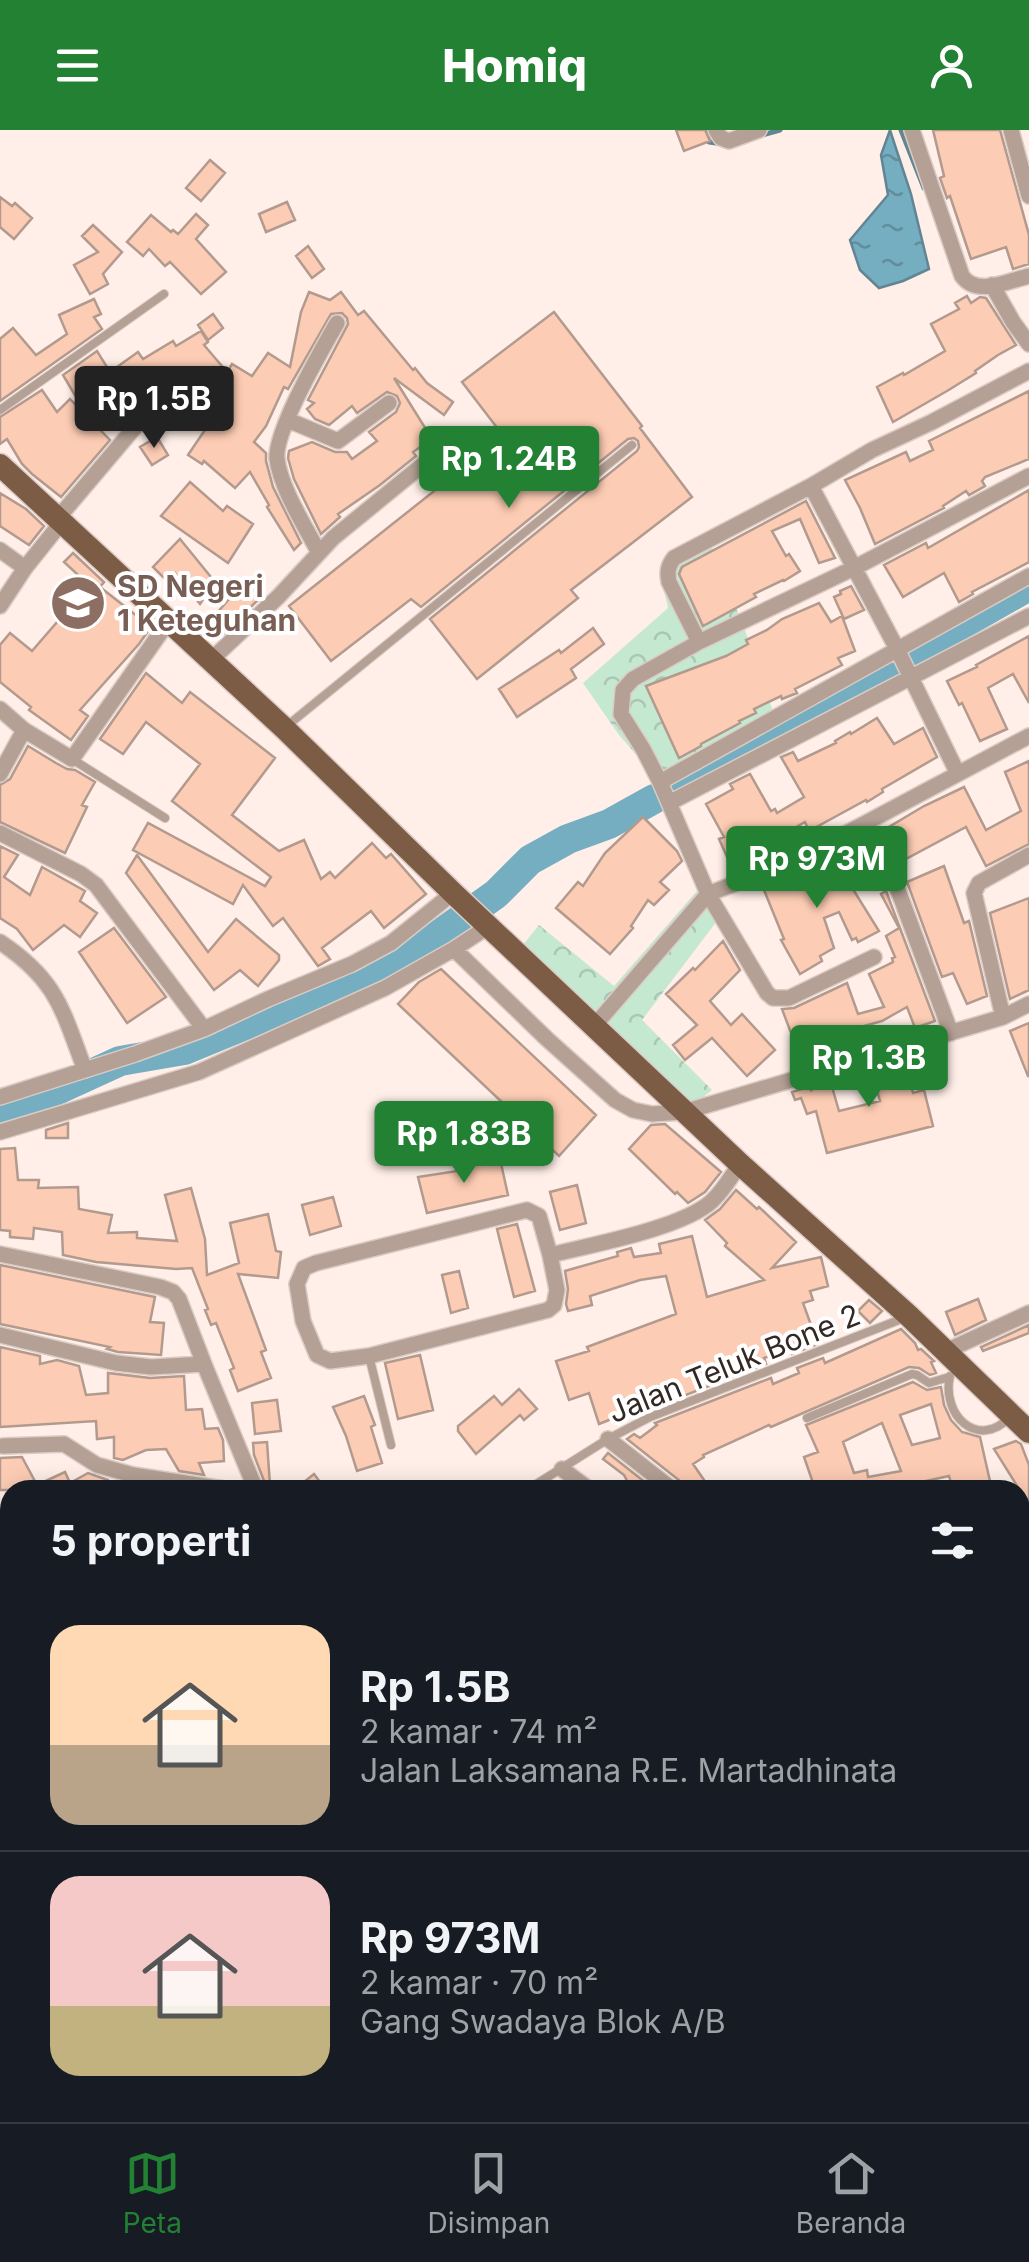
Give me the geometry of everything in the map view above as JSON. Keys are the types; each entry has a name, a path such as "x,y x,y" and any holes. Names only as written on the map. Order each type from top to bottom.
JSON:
{"main road":[{"path":"1,465 284,728 684,1112 909,1316 951,1364 1029,1432"}],"street":[{"path":"716,130 729,141 759,130"},
{"path":"912,130 962,276 974,287 1029,276"},
{"path":"1011,130 1028,188"},
{"path":"992,285 1029,344"},
{"path":"318,553 282,478 276,454 293,404 337,322"},
{"path":"699,642 669,582 667,573 674,558 872,450 1029,371"},
{"path":"288,420 338,441 389,403"},
{"path":"0,606 60,521 141,420"},
{"path":"212,660 333,538 426,462"},
{"path":"874,957 788,998 767,994 708,894 660,782 621,714 624,690 633,679 699,642 854,568 1029,476"},
{"path":"810,486 958,774"},
{"path":"0,550 25,568"},
{"path":"669,803 904,664 1029,576"},
{"path":"660,782 904,664 1029,616"},
{"path":"0,709 24,730 72,759 168,622"},
{"path":"0,774 24,730"},
{"path":"595,1026 708,894 798,859 1029,736"},
{"path":"0,833 96,885 204,1029"},
{"path":"1003,1017 974,900 979,883 1029,855"},
{"path":"895,882 951,1032"},
{"path":"0,1132 199,1072 385,988 454,949 471,909"},
{"path":"0,1097 204,1029 471,909"},
{"path":"0,942 45,979 60,1004 85,1070"},
{"path":"454,949 615,1100 652,1114 684,1112 1003,1017 1029,1004"},
{"path":"550,1256 676,1222 709,1204 740,1164"},
{"path":"528,1210 539,1216 550,1256 556,1290 554,1305 548,1310 369,1356 330,1361 317,1355 303,1320 297,1284 304,1268 528,1210"},
{"path":"0,1254 173,1292 252,1480"},
{"path":"951,1364 1029,1313"},
{"path":"0,1335 151,1368 204,1364"},
{"path":"608,1439 660,1480"},
{"path":"3,1446 64,1444 97,1465 164,1480"},
{"path":"562,1469 577,1480"}],"lane":[{"path":"0,410 164,294"},
{"path":"284,728 632,445"},
{"path":"72,759 165,818"},
{"name":"Jalan Teluk Bone 2","path":"544,1480 650,1417 909,1316"},
{"path":"369,1356 390,1444"},
{"path":"951,1364 951,1408 964,1423 981,1432 992,1431 1012,1415"},
{"path":"807,1418 912,1374 928,1383 951,1364"}],"green space":[{"path":"709,540 775,717 660,782 619,735 583,683 668,608 660,571"},
{"path":"697,891 720,917 642,1020 712,1090 691,1107 522,946 539,925 614,986"}],"water":[{"path":"890,130 929,269 879,288 860,270 850,240 888,195 881,155"}],"building":[{"path":"676,130 705,130 710,141 684,151"},
{"path":"933,130 1000,130 1029,235 1029,264 1013,269 1006,247 971,259 940,178 944,176"},
{"path":"210,160 225,173 201,201 186,188"},
{"path":"0,197 12,206 15,203 32,218 14,239 0,227"},
{"path":"287,202 295,220 266,232 259,214"},
{"path":"196,214 208,225 196,239 226,272 201,294 170,262 165,266 149,249 143,256 127,242 151,215 178,234"},
{"path":"93,225 122,252 103,274 108,284 90,294 74,265 98,252 82,236"},
{"path":"308,246 324,269 312,278 296,256"},
{"path":"309,292 330,300 341,292 358,315 364,311 413,370 453,402 444,415 394,378 432,439 380,485 338,514 340,517 321,534 294,479 289,451 312,442 335,452 347,452 352,459 377,441 369,432 396,412 400,403 397,396 387,392 357,413 352,406 329,425 315,419 307,409 314,403 308,400 348,324 342,313 331,314 254,442 266,453 273,487 301,543 294,550 250,472 235,488 204,461 202,464 188,455 228,396 160,432 141,398 117,414 97,385 76,397 63,375 97,351 110,372 138,352 143,359 173,341 176,346 201,331 208,342 204,345 227,372 232,364 252,376 268,353 290,367"},
{"path":"967,296 971,303 986,298 1016,345 893,422 877,387 945,351 931,324 959,309 955,303"},
{"path":"94,299 101,314 94,317 102,329 0,401 0,339 13,328 36,355 67,334 59,315"},
{"path":"554,312 692,497 571,590 578,598 477,679 430,619 637,451 638,441 628,439 421,607 411,599 331,661 289,606 501,438 508,442 462,382"},
{"path":"213,314 223,328 208,340 198,325"},
{"path":"42,390 57,412 70,399 110,440 61,497 22,464 7,439 0,444 0,417"},
{"path":"1029,391 1029,459 985,477 985,486 969,495 966,491 944,508 875,544 845,480 906,452 910,461 933,450 929,441"},
{"path":"157,437 168,455 152,465 140,447"},
{"path":"190,482 223,511 227,506 253,524 228,563 161,516"},
{"path":"1029,490 1029,562 959,602 944,573 903,597 884,565 926,543 928,548"},
{"path":"0,493 44,526 29,545 0,526"},
{"path":"806,501 835,558 819,563 800,519 772,531 800,571 703,626 679,574 682,567"},
{"path":"180,539 215,582 200,604 175,573 167,581 153,567"},
{"path":"73,553 104,582 100,587 151,627 80,710 88,716 71,740 29,710 31,707 0,682 0,645 10,633 32,651 89,585 64,562"},
{"path":"242,584 261,597 224,633 210,621"},
{"path":"851,586 864,610 844,619 834,597"},
{"path":"819,603 831,622 842,616 855,651 838,658 842,665 795,689 797,693 754,709 756,713 679,758 646,686 726,656 782,619"},
{"path":"593,628 604,644 571,669 576,678 517,717 499,689 559,650 561,653"},
{"path":"1029,636 1029,703 1013,674 988,688 1007,729 980,741 947,681"},
{"path":"146,673 182,703 190,692 275,758 232,815 279,851 304,840 321,879 330,872 335,878 372,843 386,858 391,854 426,894 384,928 371,911 322,948 330,959 318,966 283,918 273,926 243,885 233,904 133,850 148,823 265,886 271,877 172,801 200,764 146,722 123,754 100,739"},
{"path":"877,718 894,744 923,728 937,757 867,802 809,831 805,822 761,847 764,853 732,868 719,839 724,837 706,804 733,789 730,784 750,774 771,811 775,809 777,813 804,797 781,757 793,752 798,761"},
{"path":"28,746 95,782 82,805 87,807 65,853 0,822 0,785 10,779"},
{"path":"1029,761 1029,844 986,866 966,827 872,877 853,842 875,831 877,834 964,787 986,830 1021,811 1005,772"},
{"path":"643,817 682,861 660,882 669,890 654,905 648,900 633,928 610,954 556,908 578,882 583,886 605,853"},
{"path":"0,846 18,855 4,877 30,895 42,867 85,891 80,901 97,913 80,937 64,925 33,950 17,929 0,918"},
{"path":"831,854 879,931 858,942 856,938 852,940 839,912 824,918 834,948 820,956 822,961 800,974 781,940 784,939 764,890"},
{"path":"137,855 208,952 236,919 279,955 258,986 240,970 214,990 126,873"},
{"path":"944,866 964,923 969,921 987,996 967,1004 953,973 942,977 907,882"},
{"path":"886,891 935,1021 915,1028 907,1007 882,1021 860,1027 864,1040 803,1065 782,1009 794,1008 847,983 858,1014 884,1007 869,974 893,962 895,957 886,936 899,928 881,894"},
{"path":"1029,898 1029,990 1010,999 990,913"},
{"path":"114,928 166,997 127,1023 79,952"},
{"path":"723,941 740,970 710,1001 731,1025 742,1014 775,1050 747,1076 712,1038 685,1060 673,1045 697,1025 666,994"},
{"path":"441,969 596,1115 559,1156 398,1004 419,982"},
{"path":"1029,1023 1029,1076 1028,1076 1010,1031"},
{"path":"904,1058 913,1093 924,1090 933,1126 827,1153 816,1111 807,1114 801,1098 795,1100 792,1092 808,1087 812,1091 810,1086 830,1080 839,1111 880,1101 871,1068"},
{"path":"68,1123 68,1138 46,1138 46,1130"},
{"path":"665,1124 721,1172 705,1192 688,1203 629,1149 651,1125"},
{"path":"15,1148 18,1180 39,1180 38,1188 78,1187 79,1209 112,1215 108,1233 137,1232 137,1238 177,1241 165,1195 191,1188 205,1239 207,1275 239,1263 230,1223 268,1214 276,1251 281,1252 278,1278 238,1274 266,1350 261,1352 271,1378 238,1391 230,1370 234,1368 216,1323 211,1325 192,1268 96,1262 63,1255 62,1232 34,1228 33,1239 10,1237 10,1231 0,1230 0,1149"},
{"path":"500,1159 508,1195 427,1213 418,1177 464,1170 464,1166"},
{"path":"577,1185 586,1223 560,1230 550,1192"},
{"path":"736,1190 796,1242 772,1268 821,1257 828,1286 810,1291 813,1300 803,1303 818,1344 792,1354 790,1349 764,1358 766,1364 647,1410 644,1406 599,1424 589,1393 569,1400 556,1361 676,1314 666,1276 590,1296 592,1305 568,1311 565,1271 618,1256 617,1252 631,1248 634,1257 661,1253 659,1244 692,1236 707,1297 764,1280 725,1246 727,1243 705,1220"},
{"path":"333,1197 341,1226 310,1235 302,1205"},
{"path":"517,1224 535,1291 514,1297 497,1229"},
{"path":"0,1265 155,1297 150,1322 164,1323 161,1355 118,1352 107,1349 110,1347 0,1324"},
{"path":"459,1271 468,1308 451,1313 442,1275"},
{"path":"978,1299 986,1320 955,1335 946,1312"},
{"path":"869,1300 882,1311 870,1323 858,1311"},
{"path":"1029,1325 1029,1333 983,1351 981,1347"},
{"path":"901,1329 918,1350 934,1361 931,1362 936,1373 930,1375 909,1367 703,1455 693,1464 704,1480 679,1480 627,1439 634,1434 640,1438 655,1423 771,1378 773,1384 799,1373 797,1368 823,1358 825,1363"},
{"path":"0,1347 40,1356 40,1364 57,1360 79,1366 86,1395 108,1393 108,1373 150,1378 184,1376 186,1410 202,1409 205,1429 218,1428 224,1461 199,1463 204,1475 179,1471 166,1449 146,1450 123,1460 114,1458 114,1437 97,1439 96,1421 0,1427"},
{"path":"420,1355 433,1410 398,1419 385,1363"},
{"path":"913,1382 927,1390 941,1387 951,1420 962,1432 980,1437 990,1480 950,1480 949,1476 931,1480 812,1480 804,1457 818,1452 806,1425","holes":["931,1404 940,1438 912,1445 900,1415","882,1423 901,1471 868,1477 867,1470 854,1473 843,1442"]},
{"path":"519,1389 537,1409 524,1420 520,1415 476,1454 458,1426 494,1396 502,1405"},
{"path":"364,1396 375,1425 371,1427 382,1463 357,1471 333,1407"},
{"path":"277,1400 281,1431 255,1434 252,1403"},
{"path":"1016,1441 1021,1444 1029,1465 1029,1480 1013,1480 994,1449"},
{"path":"267,1442 270,1480 264,1480 253,1443"},
{"path":"608,1453 642,1480 627,1480 603,1459"},
{"path":"22,1457 34,1480 0,1480 0,1458"},
{"path":"65,1472 69,1480 48,1480"},
{"path":"88,1473 108,1480 75,1480"}],"waterway":[{"path":"705,130 709,142 723,144"},
{"path":"762,135 780,130"},
{"path":"901,130 924,188"},
{"path":"667,792 1029,586"},
{"path":"0,1116 120,1061 184,1050 323,993 387,972 496,894 530,860 654,799"}],"place":[{"name":"SD Negeri 1 Keteguhan","path":"78,603"}]}
